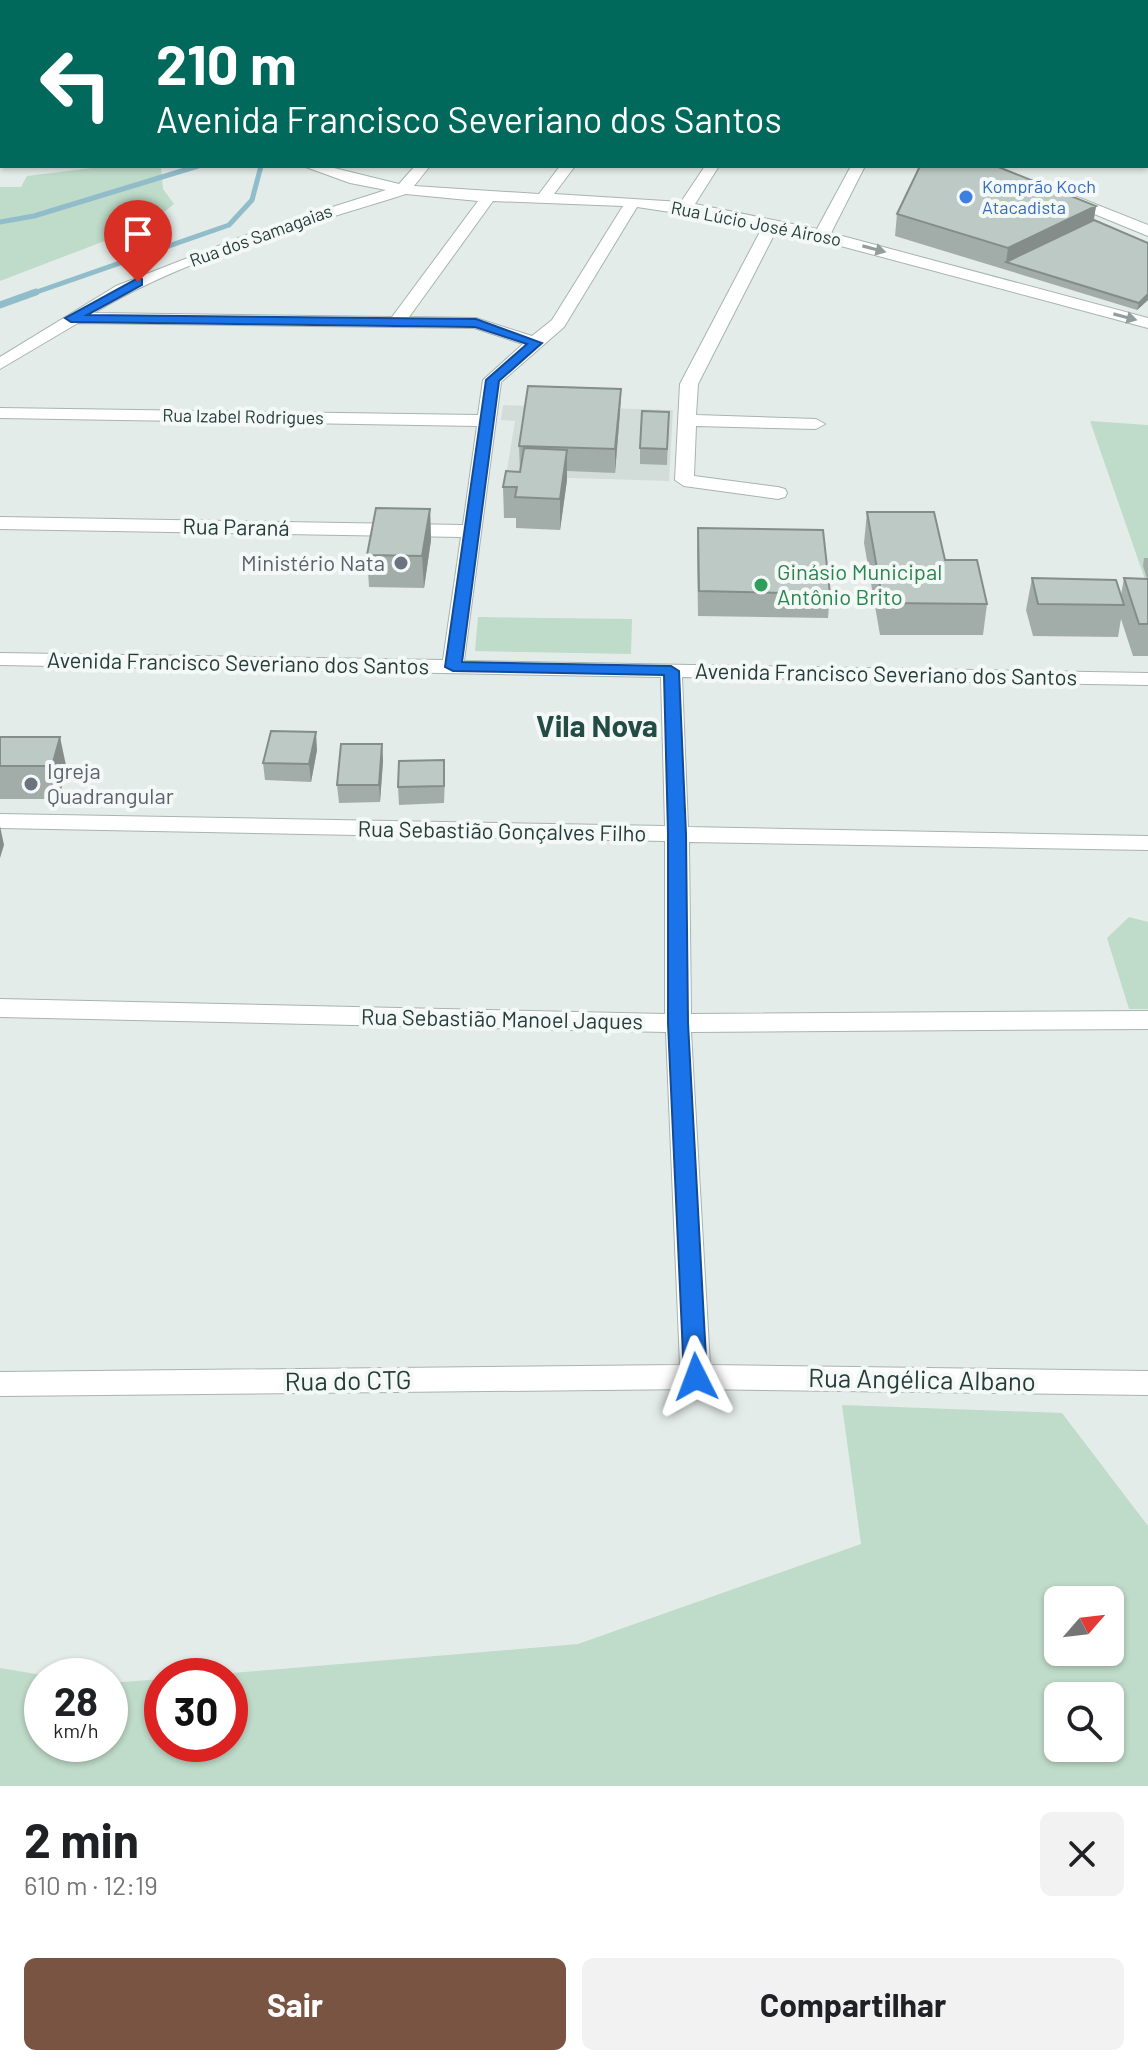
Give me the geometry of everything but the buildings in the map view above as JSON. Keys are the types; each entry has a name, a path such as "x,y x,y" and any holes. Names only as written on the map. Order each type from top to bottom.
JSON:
{"street":[{"name":"Rua Lúcio José Airoso","path":"317,168 402,190 685,207 821,236 1148,323"},
{"path":"402,190 421,168"},
{"path":"544,198 566,168"},
{"path":"685,207 711,168"},
{"path":"821,236 857,168"},
{"name":"Rua dos Samagaias","path":"0,364 122,289 207,254 303,220 402,190"},
{"path":"1055,193 1148,231"},
{"path":"397,322 489,196"},
{"path":"453,667 492,380 558,323 633,202"},
{"path":"772,224 689,384 684,480 778,493"},
{"path":"71,318 476,323 536,343"},
{"name":"Rua Izabel Rodrigues","path":"0,413 487,421"},
{"path":"686,420 816,424"},
{"name":"Rua Paraná","path":"0,523 471,531"},
{"name":"Avenida Francisco Severiano dos Santos","path":"0,659 1148,679"},
{"path":"671,671 677,834 678,1023 696,1377"},
{"name":"Rua Sebastião Gonçalves Filho","path":"0,821 1148,843"},
{"name":"Rua Sebastião Manoel Jaques","path":"0,1008 678,1023 1148,1020"},
{"name":"Rua Angélica Albano","path":"696,1377 1148,1383"},
{"name":"Rua do CTG","path":"0,1384 696,1377"}],"shaded area":[{"path":"503,405 673,410 669,481 506,476 515,421 501,420"}],"green space":[{"path":"91,168 161,168 163,189 174,204 149,224 0,281 0,187 21,187 27,176"},
{"path":"1090,421 1148,425 1148,588"},
{"path":"478,617 632,619 631,654 475,651"},
{"path":"1129,917 1148,922 1148,1009 1129,1009 1107,938"},
{"path":"842,1405 1062,1413 1148,1526 1148,1786 0,1786 0,1668 24,1672 24,1762 128,1762 128,1682 144,1680 144,1762 248,1762 248,1672 578,1644 861,1544"}],"waterway":[{"path":"0,222 34,216 191,168"},
{"path":"31,294 229,225 252,200 260,168"},
{"path":"0,305 36,292"}],"place":[{"name":"Komprão Koch Atacadista","path":"966,197"},
{"name":"Ministério Nata","path":"401,563"},
{"name":"Ginásio Municipal Antônio Brito","path":"761,585"},
{"name":"Igreja Quadrangular","path":"31,784"}],"district":[{"name":"Vila Nova","path":"597,727"}],"route":[{"path":"138,282 71,318 476,323 536,343 492,380 453,667 671,671 677,834 678,1023 696,1377"}]}
